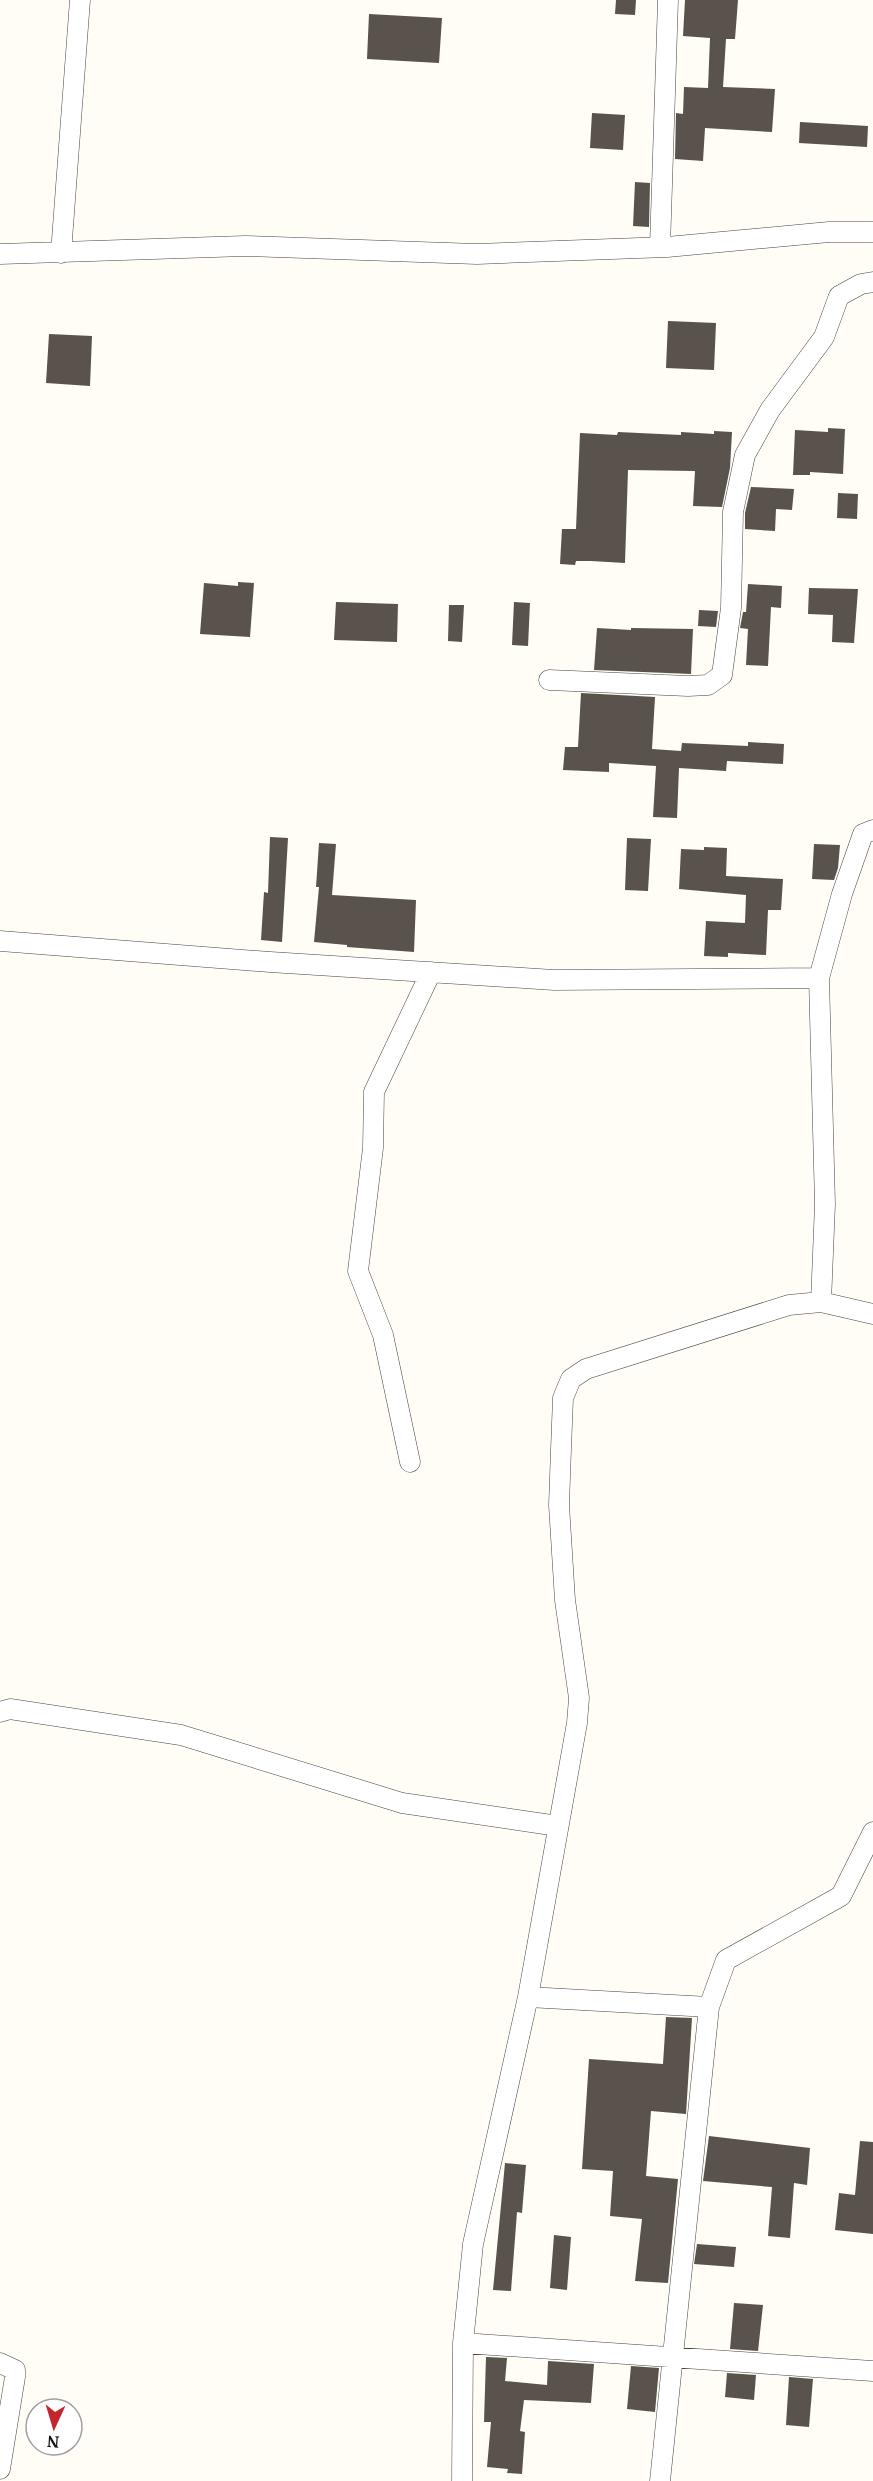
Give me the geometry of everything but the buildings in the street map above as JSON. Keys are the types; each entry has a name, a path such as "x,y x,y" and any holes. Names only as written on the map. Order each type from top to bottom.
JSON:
{"street":[{"path":"61,253 80,0"},
{"path":"660,248 668,0"},
{"path":"0,254 245,246 477,254 660,248 829,232 873,232"},
{"path":"549,680 708,685 722,675 731,608 733,512 745,455 770,410 824,337 839,296 861,284 873,282"},
{"path":"821,1302 825,1204 819,978 842,894 863,834 873,830"},
{"path":"0,940 270,962 610,981 819,978"},
{"path":"410,1462 383,1335 358,1271 373,1148 375,1092 430,972"},
{"path":"462,2481 463,2343 473,2244 528,1997 577,1723 579,1698 565,1600 559,1505 563,1398 571,1379 586,1369 789,1305 821,1302 873,1314"},
{"path":"0,1712 10,1709 181,1735 402,1803 558,1826"},
{"path":"660,2481 709,2007 726,1960 841,1896 873,1832"},
{"path":"528,1997 709,2007"},
{"path":"463,2343 873,2371"},
{"path":"0,2364 15,2370 15,2377 0,2469"},
{"path":"0,2474 3,2481"}]}
